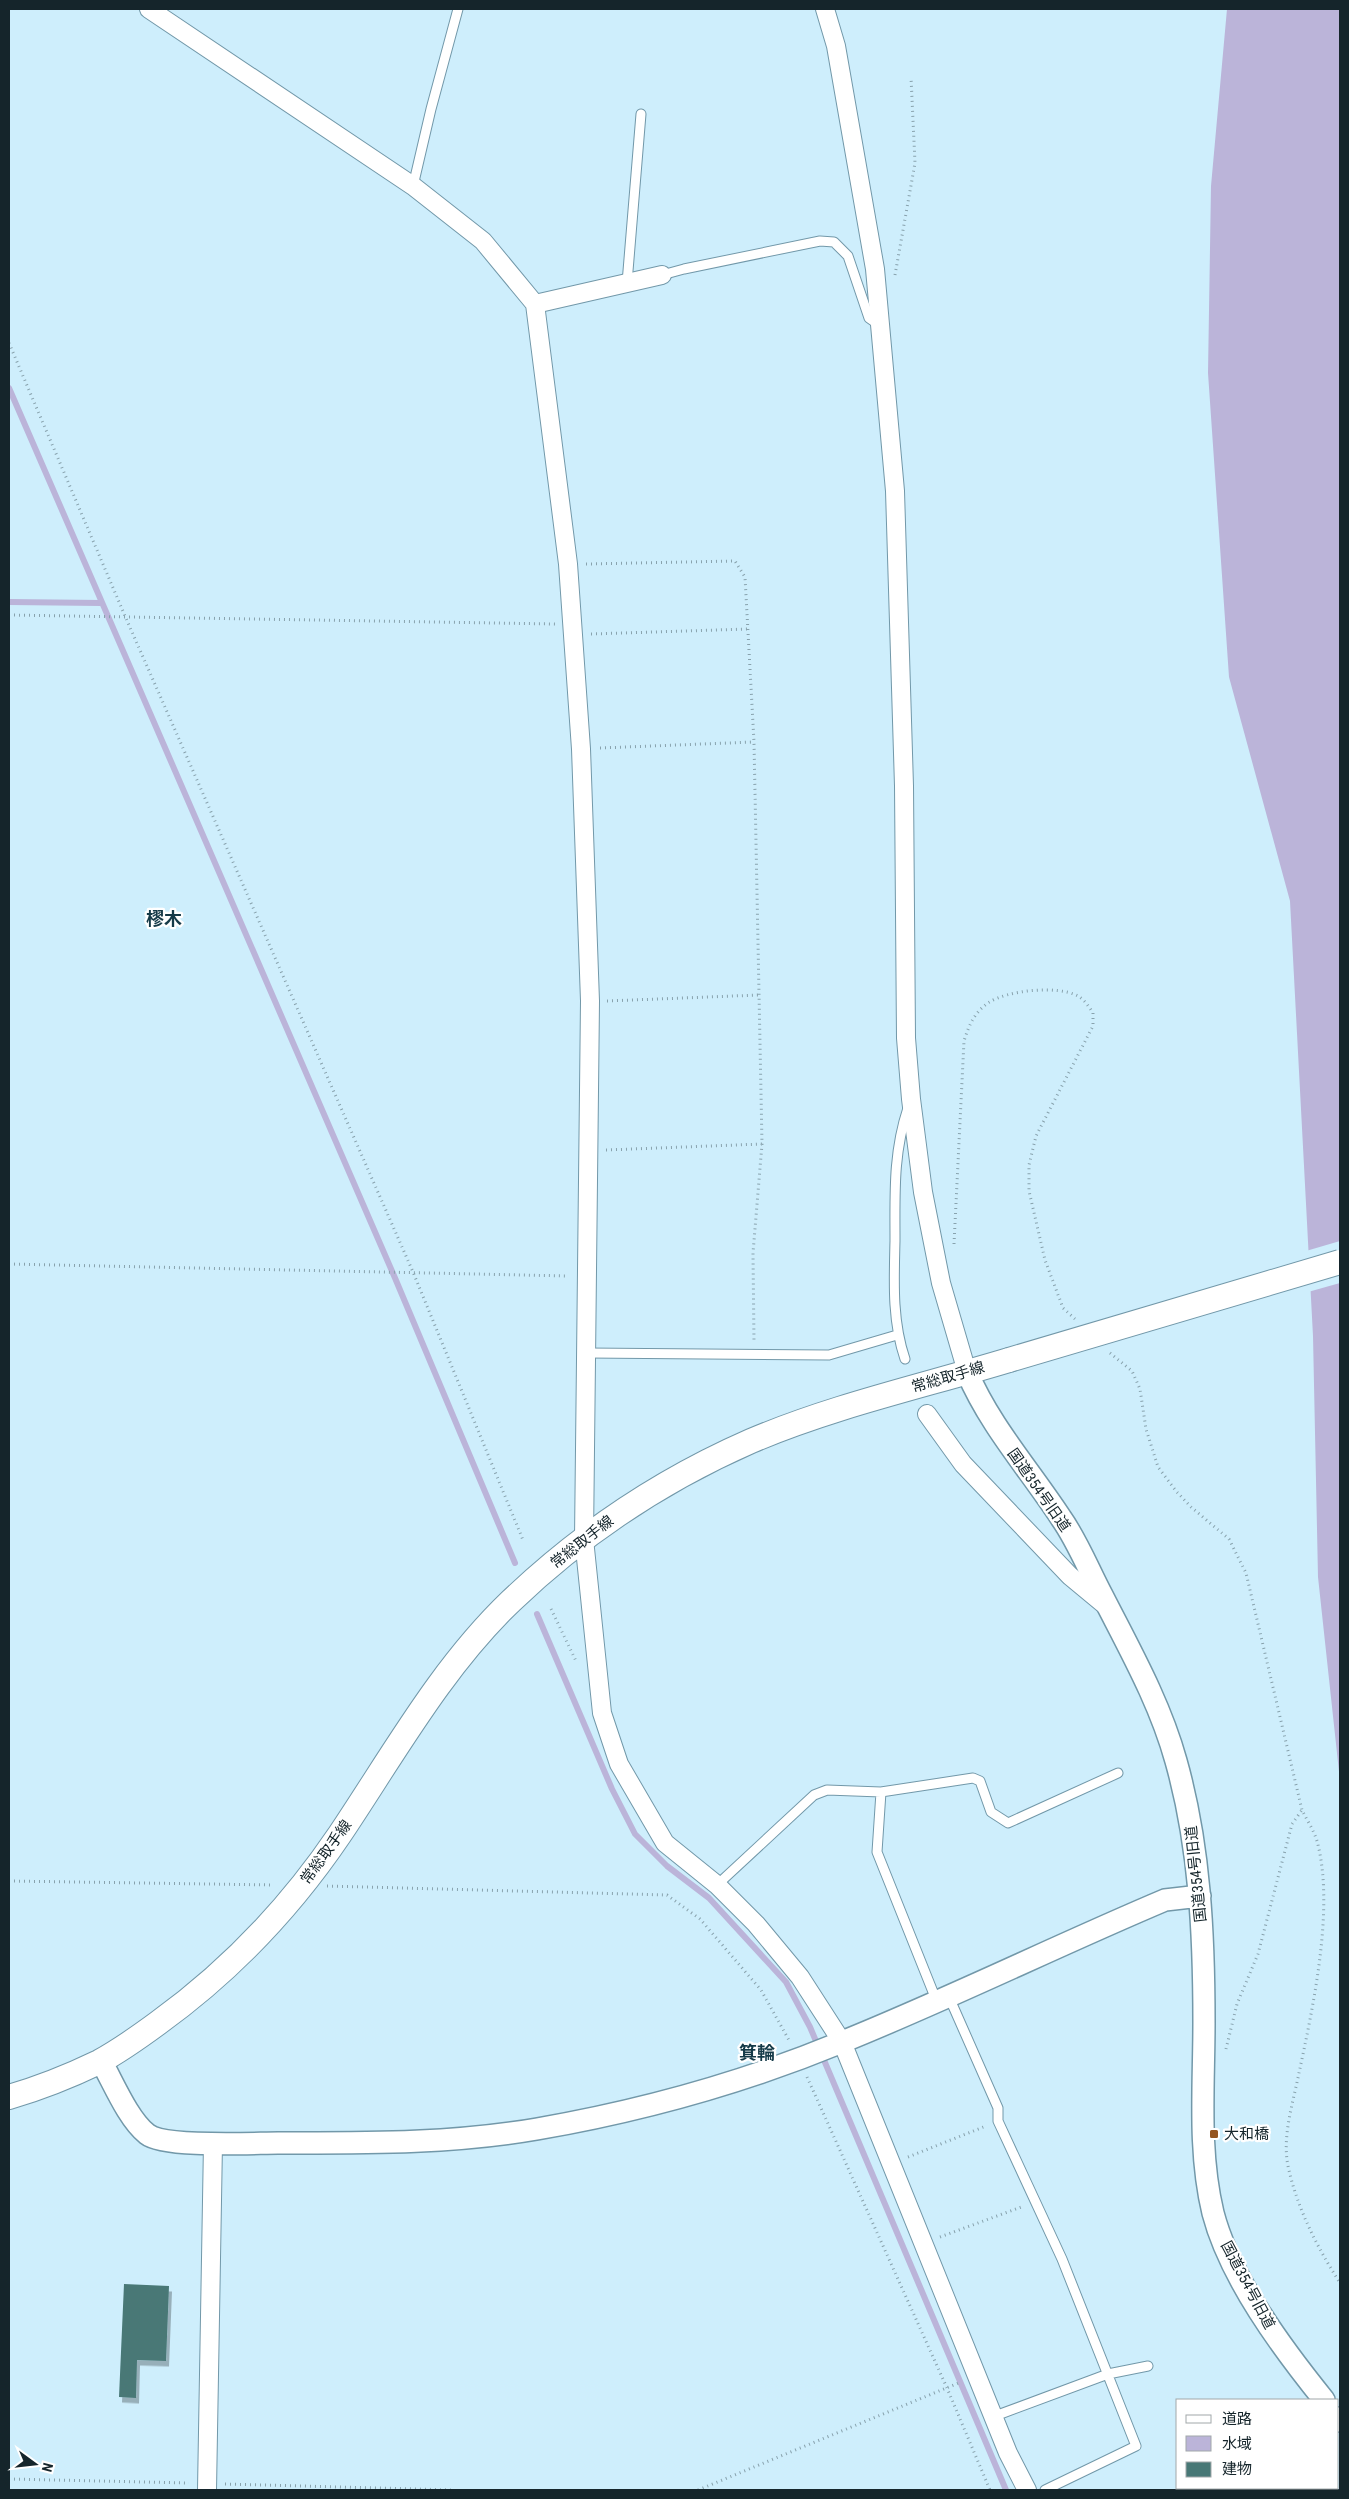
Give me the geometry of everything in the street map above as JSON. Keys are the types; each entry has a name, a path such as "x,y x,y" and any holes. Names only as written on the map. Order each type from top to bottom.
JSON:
{"main road":[{"name":"常総取手線","path":"9,2097 56,2081 101,2061 182,2006 224,1971 265,1931 301,1886 337,1838 433,1693 471,1645 508,1603 584,1538 622,1511 664,1485 751,1441 843,1408 1340,1262"}],"street":[{"path":"149,9 413,186 483,241 535,304 568,564 581,749 590,1001 584,1538 602,1713 619,1764 665,1843 717,1885 756,1924 800,1977 837,2044 924,2243 995,2416 1008,2453 1027,2490"},
{"path":"824,9 836,46 857,158 874,269 895,491 904,786 906,1038 911,1100 923,1192 939,1274 967,1372"},
{"path":"535,304 662,276"},
{"name":"国道354号旧道","path":"967,1372 991,1422 1064,1521 1151,1693 1176,1758 1188,1807 1200,1896 1203,1948 1205,2162 1214,2214 1230,2258 1261,2314 1323,2399"},
{"path":"927,1414 962,1464 1070,1576 1108,1607"},
{"path":"101,2061 123,2100 148,2135 158,2140 212,2143 419,2143 538,2129 632,2109 710,2088 804,2056 943,2000 1164,1900 1200,1896"},
{"path":"207,2487 212,2143"}],"lane":[{"path":"413,186 431,109 458,9"},
{"path":"627,283 641,114"},
{"path":"662,276 684,269 810,243 834,242 848,256 869,318 880,325"},
{"path":"905,1359 897,1335 894,1279 895,1164 899,1134 911,1100"},
{"path":"587,1352 829,1355 897,1335"},
{"path":"717,1885 796,1809 814,1795 827,1790 881,1792 973,1778 980,1781 991,1812 1008,1824 1118,1773"},
{"path":"881,1792 877,1852 943,2000 998,2108 998,2121 1036,2202 1136,2446 1045,2490"},
{"path":"995,2416 1108,2374 1148,2366"}],"path":[{"path":"895,279 915,162 910,76"},
{"path":"9,343 125,616 413,1272 523,1540"},
{"path":"568,564 735,561 745,577 754,742 762,1144 753,1253 754,1355"},
{"path":"9,615 125,616 573,629 748,629"},
{"path":"581,749 754,742"},
{"path":"954,1245 964,1041 971,1020 990,1002 1023,990 1062,992 1078,996 1088,1004 1093,1013 1093,1026 1036,1136 1029,1165 1029,1191 1034,1219 1063,1308 1076,1321"},
{"path":"590,1001 759,994"},
{"path":"589,1150 762,1144"},
{"path":"9,1264 587,1276"},
{"path":"1104,1346 1132,1371 1140,1389 1146,1430 1158,1467 1176,1491 1229,1539 1240,1557 1246,1573 1302,1810 1316,1840 1321,1867 1322,1905 1314,1998 1287,2131 1288,2165 1317,2246 1340,2283"},
{"path":"1237,2004 1258,1954 1292,1824 1302,1810"},
{"path":"9,1882 301,1886 666,1895 700,1919 762,1990 804,2056 990,2490"},
{"path":"890,2164 998,2121"},
{"path":"924,2243 1036,2202"},
{"path":"698,2490 952,2385"},
{"path":"9,2479 207,2487 454,2490"}],"water":[{"path":"1227,9 1340,9 1340,1781 1318,1577 1313,1336 1290,901 1229,677 1208,373 1211,186"}],"pier":[{"path":"1340,1241 1340,1283 1308,1292 1306,1251"}],"building":[{"path":"124,2284 169,2286 166,2361 137,2360 136,2398 119,2397"}],"waterway":[{"path":"9,388 395,1278 515,1563"},
{"path":"9,602 101,603"},
{"path":"537,1614 612,1789 635,1834 667,1866 709,1898 786,1982 810,2027 1006,2490"}],"place":[{"name":"大和橋","path":"1214,2134"}],"district":[{"name":"樛木","path":"164,918"},
{"name":"箕輪","path":"757,2052"}]}
